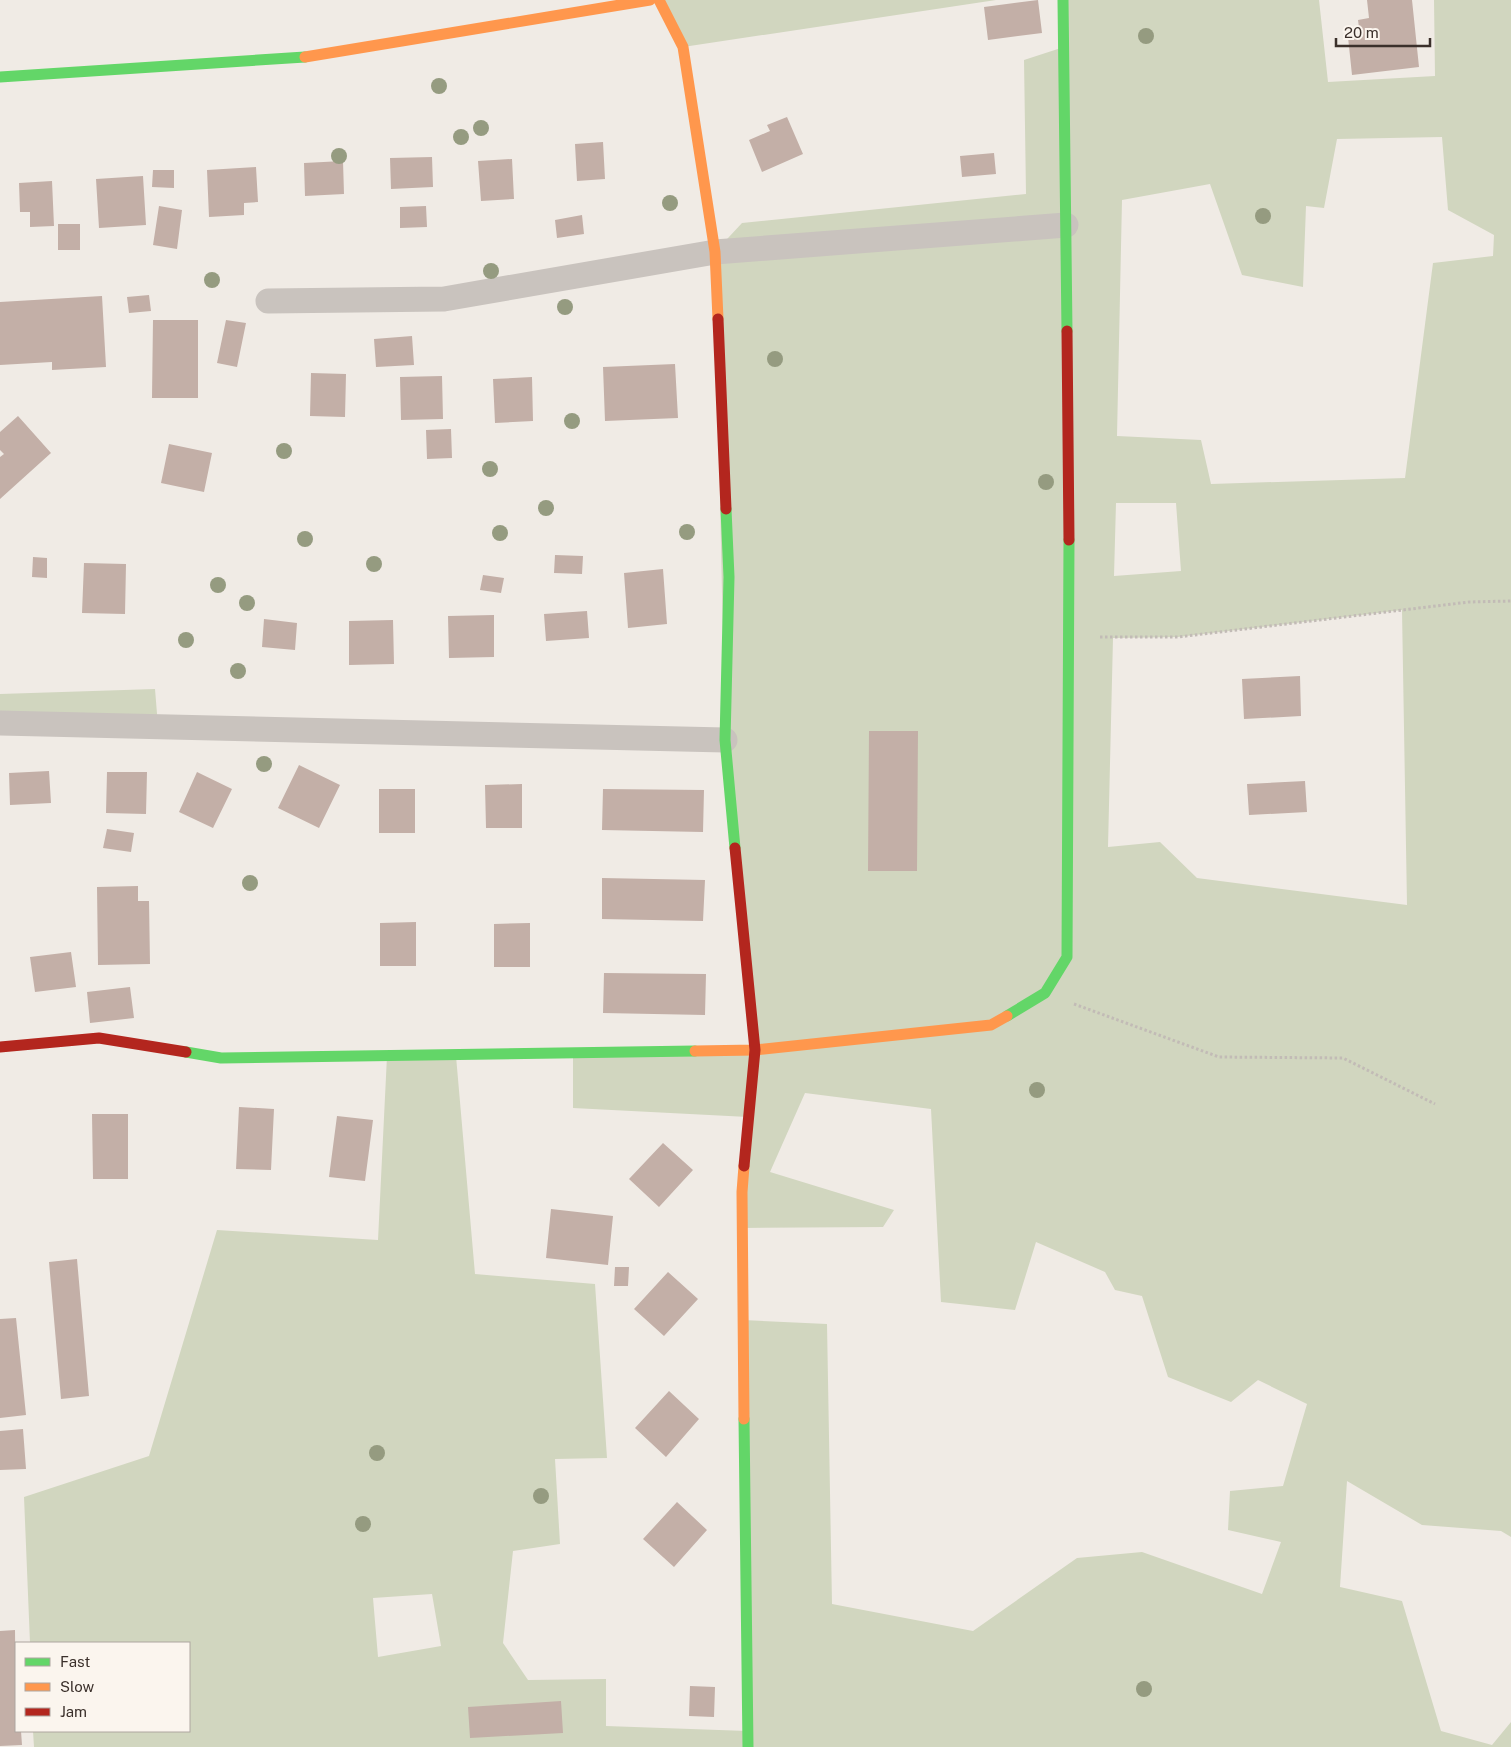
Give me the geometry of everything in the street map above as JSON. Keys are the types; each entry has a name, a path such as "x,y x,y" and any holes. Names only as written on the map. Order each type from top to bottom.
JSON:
{"street":[{"path":"0,76 304,57 650,0"},
{"path":"659,0 684,47 715,252 729,576 725,740 754,1050 742,1192 748,1747"},
{"path":"0,1047 98,1038 221,1058 754,1050 991,1025 1045,993 1067,957 1070,635 1063,0"},
{"path":"268,301 444,299 715,252 1066,225"},
{"path":"0,723 725,740"}],"path":[{"path":"1070,635 1178,637 1469,602 1511,602"},
{"path":"1045,993 1219,1057 1343,1058 1434,1104"}],"green space":[{"path":"659,0 996,0 683,47"},
{"path":"1063,0 1319,0 1328,82 1435,76 1434,0 1511,0 1511,1537 1501,1531 1422,1525 1347,1481 1340,1587 1402,1601 1441,1731 1492,1745 1511,1722 1511,1747 34,1747 33,1732 190,1732 190,1642 30,1642 24,1497 149,1456 217,1230 378,1240 387,1056 456,1056 475,1274 595,1284 607,1458 555,1459 560,1544 513,1551 503,1643 528,1680 606,1679 606,1726 747,1731 743,1320 827,1324 832,1604 973,1631 1077,1558 1142,1552 1262,1594 1281,1542 1228,1530 1230,1491 1283,1486 1307,1404 1258,1380 1231,1402 1168,1377 1142,1296 1115,1290 1105,1272 1036,1242 1015,1310 941,1302 931,1109 805,1093 770,1172 894,1210 883,1227 742,1228 748,1117 573,1108 573,1054 754,1050 725,740 715,252 742,223 1026,194 1024,60 1064,47","holes":["1442,137 1448,210 1494,235 1493,256 1433,263 1405,478 1211,484 1201,440 1117,436 1122,200 1210,184 1242,275 1303,287 1306,206 1324,208 1337,139","1116,503 1176,503 1181,571 1114,576","1402,610 1407,905 1197,878 1160,842 1108,847 1113,638 1178,637","432,1594 441,1646 378,1657 373,1598"]},
{"path":"155,689 158,726 0,723 0,694"}],"building":[{"path":"1038,0 1042,33 988,40 984,7"},
{"path":"1367,0 1412,0 1419,67 1352,75 1348,37 1360,35 1358,20 1369,18"},
{"path":"787,117 803,154 762,172 749,140 770,131 767,125"},
{"path":"603,142 605,179 577,181 575,144"},
{"path":"994,153 996,174 962,177 960,156"},
{"path":"432,157 433,187 391,189 390,158"},
{"path":"512,159 514,199 481,201 478,161"},
{"path":"343,161 344,194 305,196 304,163"},
{"path":"256,167 258,202 244,203 244,215 209,217 207,170"},
{"path":"153,170 174,170 174,188 152,187"},
{"path":"143,176 146,225 99,228 96,179"},
{"path":"52,181 54,226 30,227 30,212 20,212 19,183"},
{"path":"159,206 182,210 177,249 153,245"},
{"path":"426,206 427,227 400,228 400,207"},
{"path":"582,215 584,234 557,238 555,220"},
{"path":"58,224 80,224 80,250 58,250"},
{"path":"149,295 151,311 129,313 127,297"},
{"path":"102,296 106,367 52,370 52,362 0,365 0,302"},
{"path":"153,320 198,320 198,398 152,398"},
{"path":"226,320 246,323 237,367 217,363"},
{"path":"412,336 414,365 376,367 374,339"},
{"path":"675,364 678,418 605,421 603,367"},
{"path":"311,373 346,374 345,417 310,416"},
{"path":"442,376 443,419 401,420 400,377"},
{"path":"532,377 533,421 495,423 493,379"},
{"path":"18,416 51,453 0,499 0,457 4,454 0,450 0,432"},
{"path":"451,429 452,458 427,459 426,430"},
{"path":"169,444 212,453 204,492 161,483"},
{"path":"555,555 583,556 582,574 554,573"},
{"path":"33,557 47,558 47,578 32,577"},
{"path":"84,563 126,564 125,614 82,613"},
{"path":"663,569 667,624 628,628 624,573"},
{"path":"483,575 504,578 501,593 480,590"},
{"path":"587,611 589,638 546,641 544,614"},
{"path":"494,615 494,657 449,658 448,616"},
{"path":"264,619 297,623 295,650 262,647"},
{"path":"393,620 394,664 349,665 349,621"},
{"path":"1300,676 1301,716 1244,719 1242,679"},
{"path":"869,731 918,731 917,871 868,871"},
{"path":"299,765 340,785 319,828 278,808"},
{"path":"49,771 51,803 10,805 9,773"},
{"path":"107,772 147,772 146,814 106,813"},
{"path":"197,772 232,789 213,828 179,812"},
{"path":"1305,781 1307,812 1249,815 1247,784"},
{"path":"522,784 522,828 486,828 485,785"},
{"path":"379,789 415,789 415,833 379,833"},
{"path":"603,789 704,790 703,832 602,830"},
{"path":"107,829 134,833 131,852 103,848"},
{"path":"602,878 705,880 703,921 602,919"},
{"path":"138,886 138,901 149,901 150,964 98,965 97,887"},
{"path":"416,922 416,966 380,966 380,923"},
{"path":"530,923 530,967 494,967 494,924"},
{"path":"71,952 76,987 35,992 30,957"},
{"path":"604,973 706,974 705,1015 603,1013"},
{"path":"130,987 134,1018 90,1023 87,992"},
{"path":"239,1107 274,1109 271,1170 236,1169"},
{"path":"92,1114 128,1114 128,1179 93,1179"},
{"path":"337,1116 373,1120 365,1181 329,1177"},
{"path":"663,1143 693,1170 659,1207 629,1179"},
{"path":"551,1209 613,1216 608,1265 546,1258"},
{"path":"77,1259 89,1396 61,1399 49,1262"},
{"path":"615,1267 629,1267 628,1286 614,1286"},
{"path":"668,1272 698,1299 664,1336 634,1309"},
{"path":"16,1318 26,1415 0,1418 0,1319"},
{"path":"669,1391 699,1419 666,1457 635,1428"},
{"path":"23,1429 26,1469 0,1470 0,1431"},
{"path":"677,1502 707,1530 674,1567 643,1539"},
{"path":"15,1630 15,1732 21,1732 22,1745 0,1746 0,1631"},
{"path":"690,1686 715,1687 714,1717 689,1716"},
{"path":"561,1701 563,1733 470,1738 468,1707"}],"traffic: fast":[{"path":"1063,0 1067,331"},
{"path":"0,77 305,57"},
{"path":"726,509 729,577 725,740 735,848"},
{"path":"1007,1016 1045,993 1067,957 1069,540"},
{"path":"186,1052 221,1058 695,1051"},
{"path":"744,1419 748,1747"}],"traffic: slow":[{"path":"305,57 650,0"},
{"path":"659,0 683,47 715,252 718,319"},
{"path":"695,1051 755,1050 991,1025 1007,1016"},
{"path":"744,1166 742,1192 744,1419"}],"traffic: jam":[{"path":"718,319 726,509"},
{"path":"1067,331 1069,540"},
{"path":"735,848 755,1050 744,1166"},
{"path":"0,1047 99,1038 186,1052"}]}
